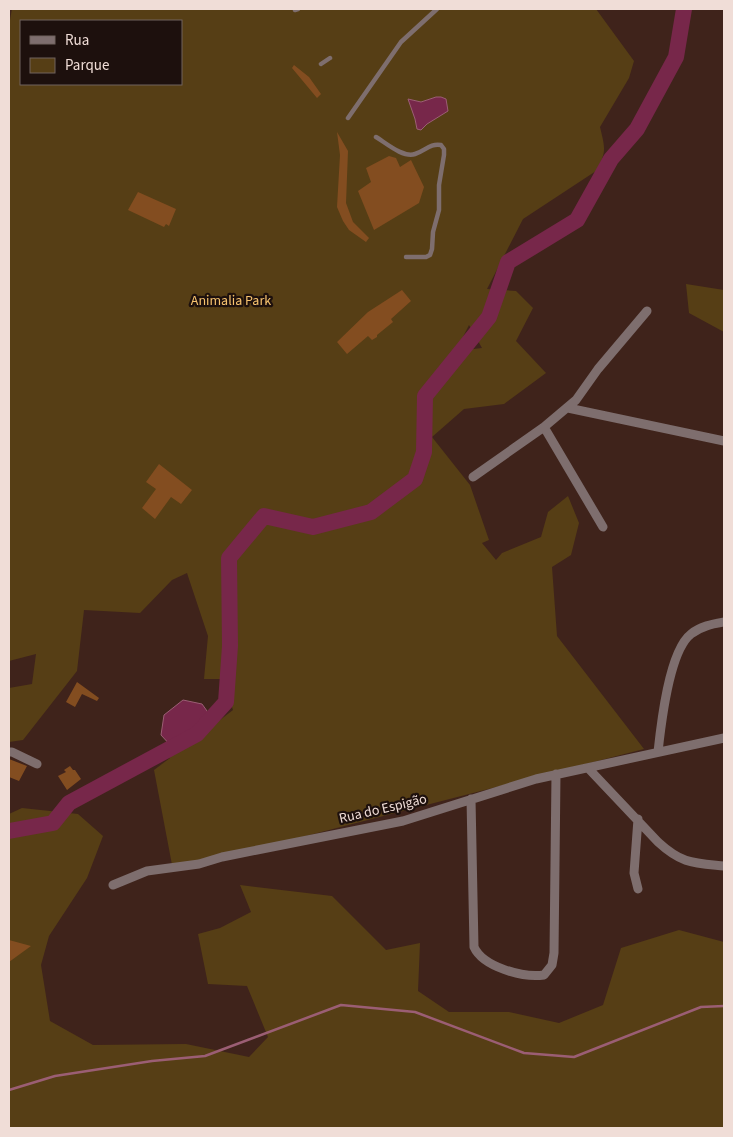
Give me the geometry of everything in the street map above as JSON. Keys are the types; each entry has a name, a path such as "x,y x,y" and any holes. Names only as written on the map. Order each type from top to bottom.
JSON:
{"street":[{"path":"473,477 544,428 568,408 580,396 598,369 647,311"},
{"path":"568,408 724,441"},
{"path":"544,428 603,527"},
{"path":"658,752 661,724 670,678 680,647 691,634 707,626 724,622"},
{"name":"Rua do Espigão","path":"113,885 147,871 199,864 222,857 402,821 556,774 724,738"},
{"path":"9,752 37,764"},
{"path":"588,768 670,853 681,860 724,866"},
{"path":"472,799 474,947 478,956 492,965 529,976 544,975 552,966 554,954 556,774"},
{"path":"638,820 634,873 638,888"}],"lane":[{"path":"348,118 394,50 437,9"},
{"path":"321,64 330,58"},
{"path":"376,137 402,153 409,155 435,144 441,145 444,149 439,185 439,210 434,226 430,255 426,257 406,257"}],"green space":[{"name":"Animalia Park","path":"12,9 596,9 634,61 629,78 600,127 604,145 602,159 596,171 523,219 487,289 516,291 533,308 516,341 546,373 504,404 464,409 432,437 470,485 489,540 482,543 496,560 502,553 541,537 548,512 568,496 579,523 571,555 552,567 557,636 644,749 173,870 154,770 170,758 172,749 190,743 233,710 223,679 204,679 208,636 187,573 172,580 140,613 84,610 77,671 23,740 9,742 9,688 32,684 36,654 9,661 9,25","holes":["469,325 482,348 456,351"]},
{"path":"686,284 724,290 724,332 689,313"},
{"path":"22,808 78,814 103,836 87,878 49,936 41,965 50,1021 93,1045 186,1044 249,1057 268,1037 247,986 208,984 198,934 220,928 251,912 240,885 332,896 386,950 420,943 418,991 449,1012 509,1012 559,1023 603,1005 621,948 679,930 724,942 724,1128 9,1128 9,814"}],"shaded area":[{"path":"436,97 446,99 448,111 421,130 417,129 408,99 421,102"},
{"path":"183,700 202,704 212,718 197,734 172,747 161,735 164,715"}],"building":[{"path":"294,65 309,77 321,94 317,98 292,68"},
{"path":"337,132 348,151 346,203 353,222 369,238 366,242 349,230 337,207 340,155"},
{"path":"389,156 396,158 400,167 411,160 424,187 419,203 374,230 358,191 371,182 366,168"},
{"path":"138,192 176,209 169,226 166,224 164,227 128,210"},
{"path":"402,290 411,301 391,319 393,322 377,337 372,340 368,336 347,354 337,342 368,312"},
{"path":"159,464 192,490 181,504 171,497 155,519 142,508 156,489 146,482"},
{"path":"77,682 99,698 97,701 82,694 75,707 66,702"},
{"path":"9,759 27,766 19,781 9,777"},
{"path":"70,766 81,779 67,790 58,776 66,772 64,770"},
{"path":"9,940 31,946 9,962"}],"waterway":[{"path":"9,831 53,823 69,803 197,734 226,702 230,646 229,558 264,516 313,527 371,512 415,479 424,452 425,396 489,317 508,262 577,220 611,159 637,129 676,57 684,9"},
{"path":"9,1090 55,1076 152,1061 205,1056 341,1005 415,1012 524,1053 574,1057 701,1007 724,1006"}]}
